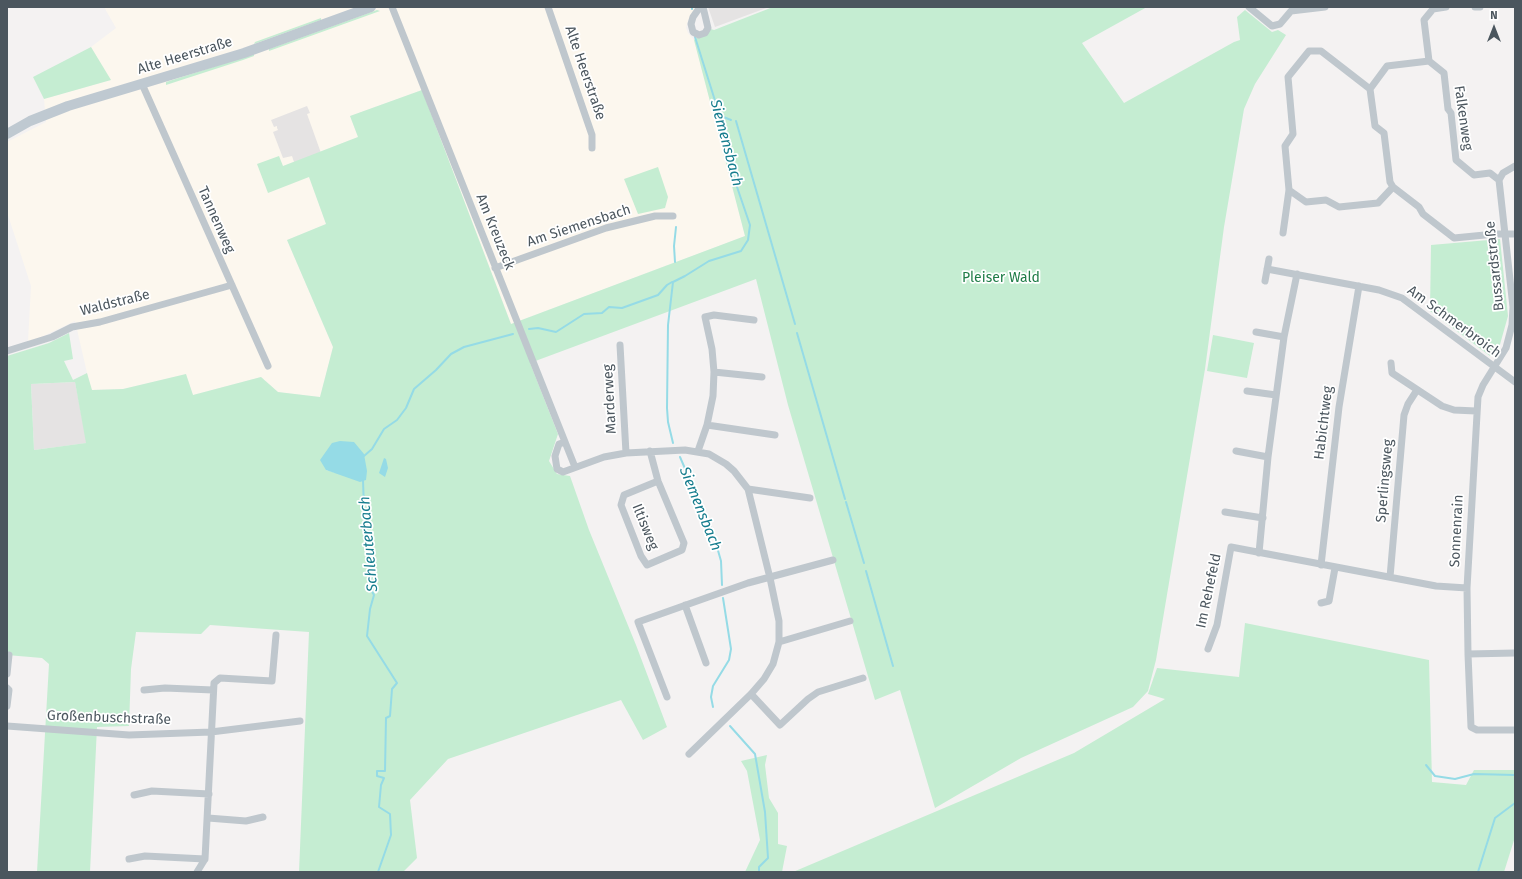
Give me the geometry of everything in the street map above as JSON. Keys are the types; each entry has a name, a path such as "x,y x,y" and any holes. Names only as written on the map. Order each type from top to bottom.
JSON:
{"street":[{"name":"Alte Heerstraße","path":"7,134 30,121 49,113 244,53 371,7"},
{"name":"Am Kreuzeck","path":"392,7 575,467"},
{"name":"Alte Heerstraße","path":"548,7 592,135 592,148"},
{"path":"1249,7 1272,26 1280,24 1291,10 1325,7"},
{"path":"1370,89 1387,66 1428,61 1424,20 1433,8 1446,7"},
{"path":"1475,7 1480,7"},
{"path":"1283,233 1289,190 1285,146 1293,134 1288,77 1309,51 1321,51 1370,89 1376,126 1384,133 1390,182 1393,187 1419,207 1423,214 1454,238 1495,234 1515,234"},
{"name":"Falkenweg","path":"1428,61 1444,73 1448,109 1451,113 1456,160 1474,175 1490,173 1499,180"},
{"name":"Tannenweg","path":"142,84 268,366"},
{"path":"1499,180 1503,173 1515,166"},
{"name":"Bussardstraße","path":"1495,368 1510,337 1513,315 1499,180"},
{"path":"1289,190 1306,202 1326,200 1339,207 1378,203 1393,187"},
{"name":"Am Siemensbach","path":"495,268 606,228 655,216 673,216"},
{"path":"1265,281 1269,259"},
{"name":"Am Schmerbroich","path":"1267,269 1379,290 1402,298 1515,382"},
{"path":"1259,553 1268,457 1284,337 1300,274"},
{"name":"Waldstraße","path":"7,351 52,337 72,327 100,322 232,285"},
{"name":"Habichtweg","path":"1321,565 1338,406 1359,286"},
{"path":"698,451 707,426 713,396 714,372 712,349 705,317 714,315 754,320"},
{"path":"1256,332 1284,337"},
{"name":"Marderweg","path":"620,345 626,453"},
{"path":"1390,363 1392,373 1442,406 1454,410 1476,411"},
{"name":"Sonnenrain","path":"1495,368 1483,385 1478,397 1476,411 1467,588 1471,727 1477,730 1515,730"},
{"path":"714,372 762,377"},
{"name":"Sperlingsweg","path":"1390,577 1404,416 1408,404 1417,390"},
{"path":"1246,391 1276,395"},
{"path":"707,426 775,435"},
{"path":"565,442 558,444 555,462 557,469 563,472 575,467 626,453 650,451 698,451 709,454 726,464 738,475 748,489 779,621 779,642 773,664 764,679 752,694 689,754"},
{"name":"Iltisweg","path":"650,451 658,481 684,543 682,550 647,565 641,556 621,505 624,495 658,481"},
{"path":"1236,451 1268,457"},
{"path":"748,489 810,498"},
{"path":"1225,512 1263,518"},
{"name":"Im Rehefeld","path":"1208,649 1216,625 1231,548 1436,586 1467,588"},
{"path":"667,697 638,622 748,583 833,560"},
{"path":"1321,603 1328,600 1335,568"},
{"path":"686,605 706,663"},
{"path":"779,642 850,621"},
{"path":"197,872 205,859 210,794 211,732 214,683 220,678 272,681 276,635"},
{"path":"1468,654 1515,653"},
{"path":"7,674 9,655"},
{"path":"752,694 780,725 808,699 818,692 863,678"},
{"path":"7,688 9,690 7,706"},
{"name":"Großenbuschstraße","path":"144,690 165,688 213,690"},
{"name":"Großenbuschstraße","path":"7,726 113,734 211,732 300,721"},
{"path":"134,795 152,791 210,794"},
{"path":"208,818 246,821 263,817"},
{"path":"129,859 145,856 205,859"}],"shaded area":[{"path":"104,7 699,7 688,20 686,28 694,40 745,236 511,324 422,90 350,116 358,137 283,166 257,164 309,176 326,224 287,240 333,347 320,397 278,392 261,377 193,395 186,374 123,389 91,390 75,321 28,342 31,286 7,212 7,142 46,122 44,99 110,80 91,47 116,28"},
{"path":"708,7 769,7 715,27"},
{"path":"307,106 310,113 307,114 326,167 299,177 292,156 283,158 273,132 278,130 277,126 274,127 271,120"},
{"path":"75,382 87,443 34,450 31,384"}],"green space":[{"name":"Pleiser Wald","path":"773,7 1147,7 1082,43 1124,103 1240,40 1237,17 1245,10 1272,32 1278,30 1286,35 1255,84 1244,109 1224,227 1205,369 1156,660 1148,691 1133,707 1021,758 935,808 900,690 875,700 788,405 756,279 530,363 558,434 549,461 557,474 570,476 589,530 636,645 667,727 643,740 621,700 448,759 410,800 417,858 403,872 299,872 309,632 210,625 201,634 136,632 131,669 129,726 97,727 90,872 37,872 49,664 42,658 7,655 7,356 49,343 69,333 73,359 64,361 73,380 87,373 92,390 123,389 186,374 193,395 261,377 278,392 320,397 333,347 287,240 326,224 309,177 268,193 257,164 279,156 283,166 358,137 350,116 422,90 511,324 745,236 694,40 708,28 714,30","holes":["75,382 86,443 34,450 31,384","354,442 340,474 326,470"]},
{"path":"377,10 380,11 269,51 269,49"},
{"path":"321,18 321,20 254,44 255,42"},
{"path":"91,47 111,80 44,99 33,77"},
{"path":"254,54 254,56 243,60 166,85 166,82"},
{"path":"658,167 668,197 665,208 638,214 624,179"},
{"path":"1500,239 1508,316 1497,355 1490,356 1430,311 1431,245"},
{"path":"1213,335 1254,343 1247,378 1207,371"},
{"path":"1245,623 1429,660 1432,782 1466,785 1474,770 1515,770 1515,837 1504,872 793,872 1074,753 1165,699 1148,694 1157,668 1239,677"},
{"path":"767,755 765,765 769,798 778,813 778,844 787,846 782,872 745,872 760,840 747,771 741,761"}],"water":[{"path":"340,441 354,442 364,454 367,471 366,480 360,482 326,470 320,460 332,443"},
{"path":"384,458 386,459 388,468 385,477 379,473"}],"waterway":[{"name":"Siemensbach","path":"673,443 668,422 667,408 668,325 673,282 709,261 741,251 748,240 750,225 723,146 723,126 695,37"},
{"path":"721,116 731,120"},
{"path":"736,121 795,324"},
{"path":"675,262 674,246 676,227"},
{"name":"Schleuterbach","path":"529,329 538,328 556,332 584,314 602,313 609,307 622,308 658,295 667,285 672,282"},
{"path":"797,333 845,499"},
{"name":"Schleuterbach","path":"364,456 372,449 384,429 397,420 406,408 414,389 436,370 451,354 464,347 513,334"},
{"name":"Siemensbach","path":"680,457 713,533 721,561 722,585"},
{"name":"Schleuterbach","path":"363,480 365,540 372,556 370,588 374,595 370,609 367,636 397,683 392,689 390,716 386,718 385,771 377,771 377,776 384,778 381,785 379,807 390,814 391,835 378,872"},
{"path":"846,502 864,563"},
{"path":"866,571 893,666"},
{"name":"Siemensbach","path":"713,707 711,697 713,686 729,660 731,649 723,598"},
{"name":"Siemensbach","path":"730,726 755,754 765,812 768,858 759,867 759,872"},
{"path":"1426,765 1435,776 1455,779 1474,774 1515,775"},
{"path":"1478,872 1495,818 1515,803"}]}
